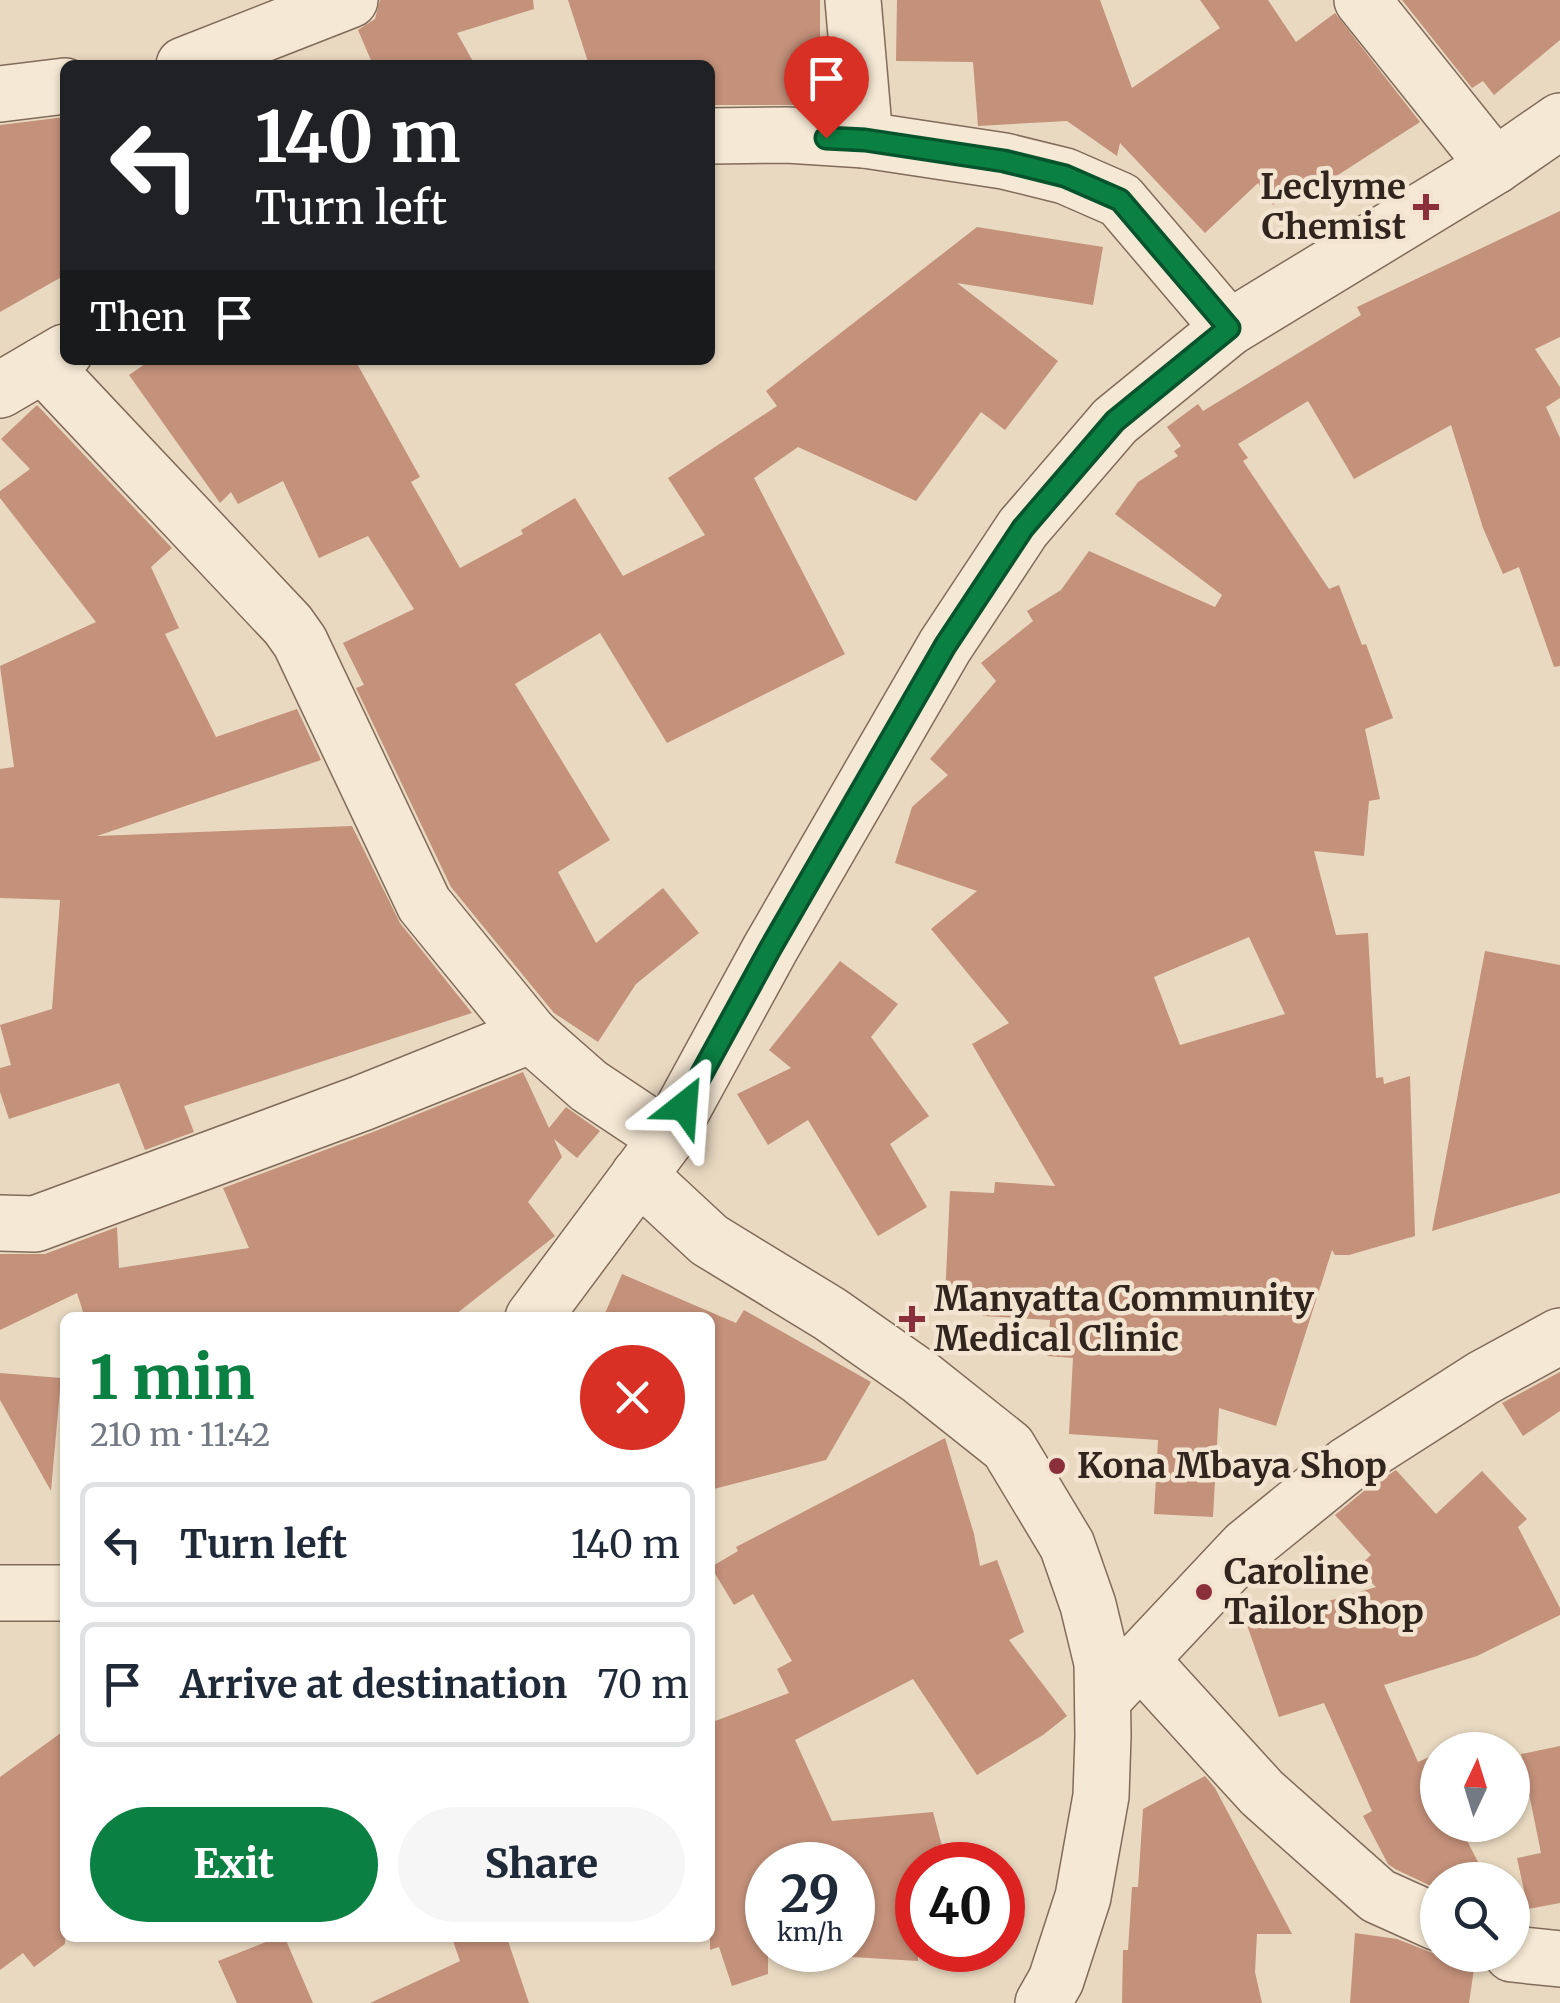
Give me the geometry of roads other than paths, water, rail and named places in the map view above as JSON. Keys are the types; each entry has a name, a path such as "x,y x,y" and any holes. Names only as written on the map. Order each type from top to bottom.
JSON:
{"street":[{"path":"197,60 350,0"},
{"path":"852,0 865,140"},
{"path":"1362,0 1496,166"},
{"path":"0,94 60,87"},
{"path":"537,1312 653,1156 945,646 1023,528 1115,421 1229,328 1496,166 1560,121"},
{"path":"715,136 865,140 1004,161 1065,176 1120,200 1229,328"},
{"path":"36,369 288,625 300,642 424,904 531,1035 589,1086 653,1156 708,1240 845,1325 1008,1448 1068,1545 1102,1664 1101,1796 1083,1896 1056,1980 1042,2003"},
{"path":"0,1223 36,1224 362,1103 531,1035"},
{"path":"1103,1698 1246,1548 1346,1465 1483,1378 1560,1336"},
{"path":"0,1593 60,1593"},
{"path":"1140,1659 1276,1806 1378,1896 1420,1915"},
{"path":"1530,1956 1560,1959"}],"place":[{"name":"Leclyme Chemist","path":"1426,207"},
{"name":"Manyatta Community Medical Clinic","path":"912,1319"},
{"name":"Kona Mbaya Shop","path":"1057,1466"},
{"name":"Caroline Tailor Shop","path":"1204,1592"}]}
